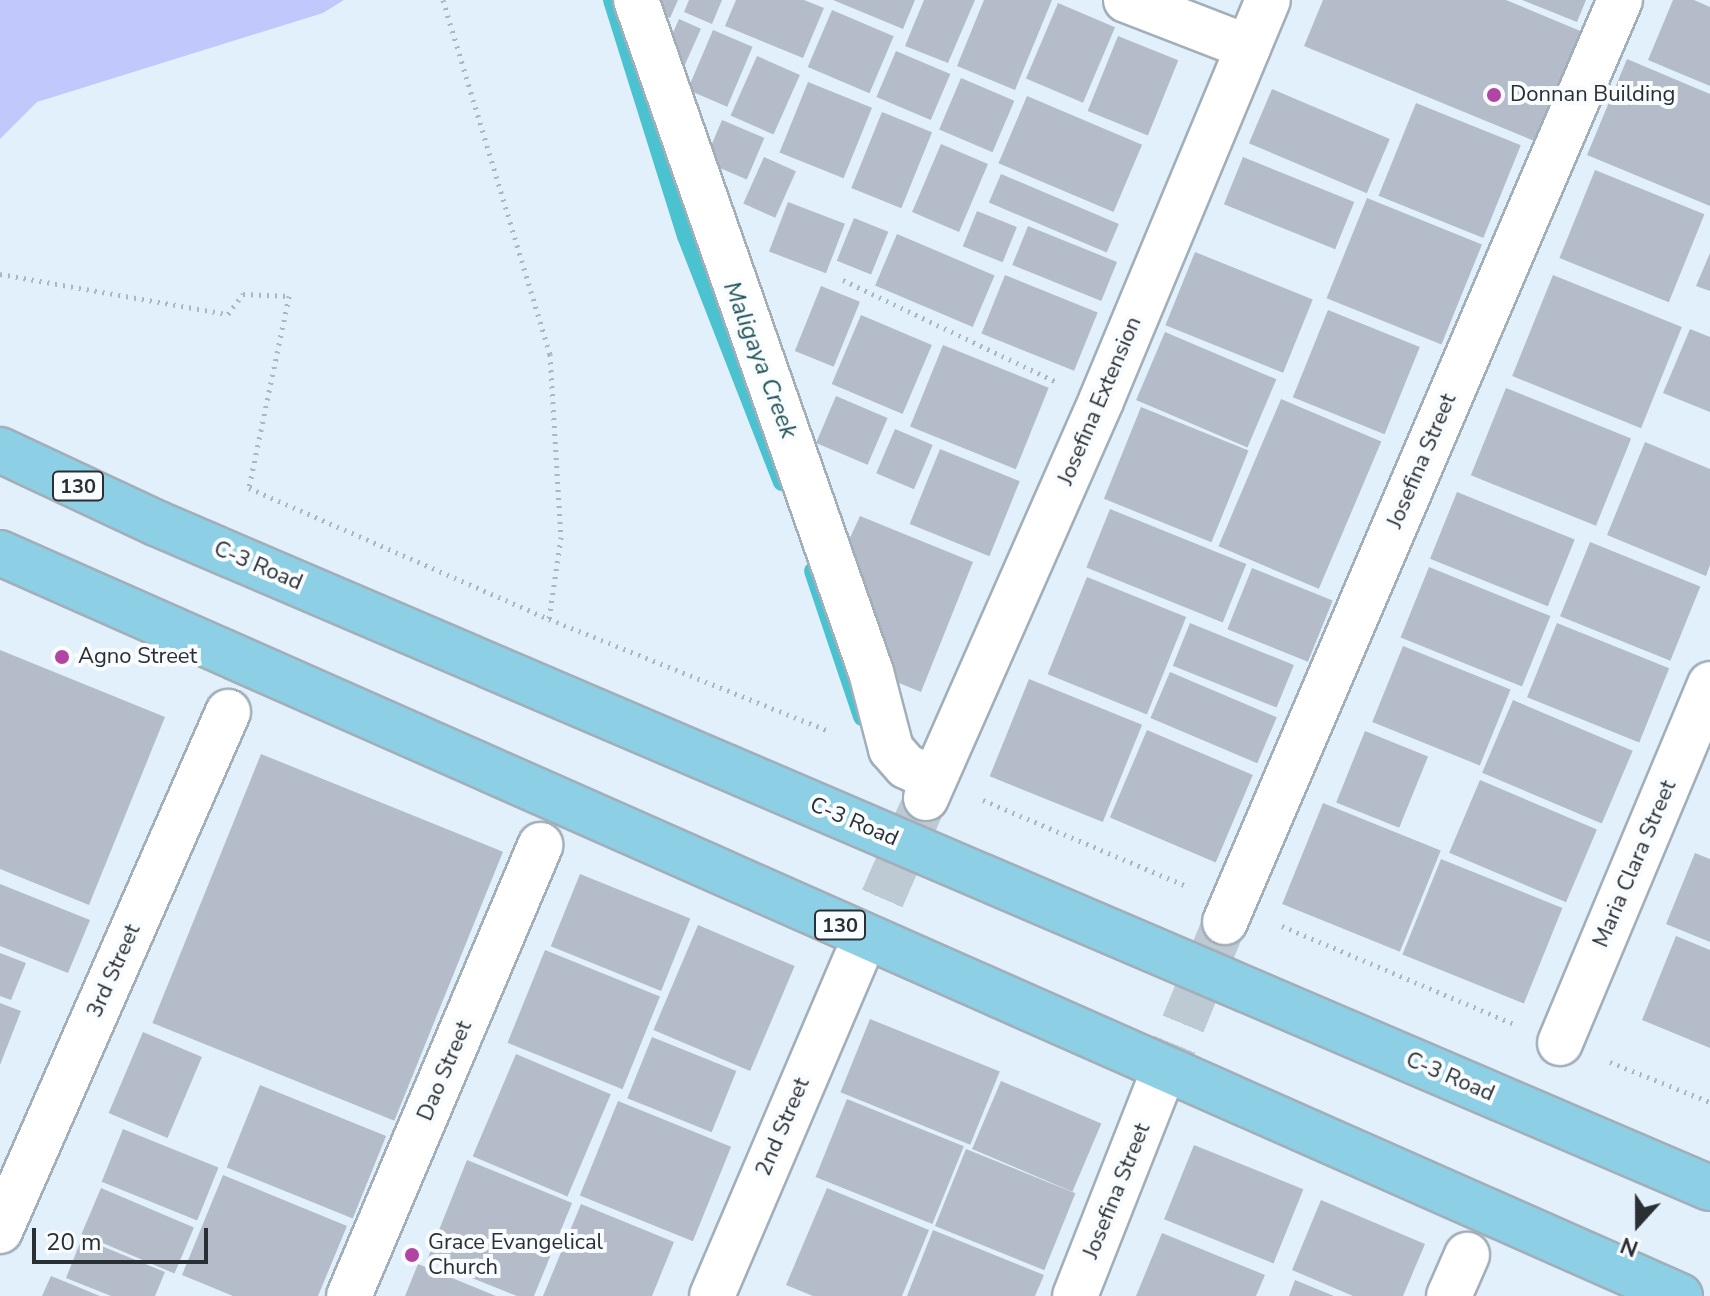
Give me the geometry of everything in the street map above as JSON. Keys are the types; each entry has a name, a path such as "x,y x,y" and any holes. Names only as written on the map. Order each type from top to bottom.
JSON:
{"main road":[{"name":"C-3 Road","path":"0,450 171,529 1710,1188"},
{"name":"130","path":"0,553 1680,1296"}],"street":[{"path":"636,0 871,672 891,749 919,779"},
{"path":"1126,0 1248,47"},
{"name":"Josefina Extension","path":"919,779 1101,401 1268,0"},
{"name":"Josefina Street","path":"1228,914 1620,0"},
{"name":"Maria Clara Street","path":"1560,1043 1710,684"},
{"name":"3rd Street","path":"0,1231 228,712"},
{"name":"Dao Street","path":"349,1296 540,845"},
{"name":"2nd Street","path":"712,1296 856,959"},
{"name":"Josefina Street","path":"1075,1296 1158,1085"},
{"path":"1449,1296 1467,1255"}],"path":[{"path":"443,0 550,354 561,537 549,619"},
{"path":"0,274 228,314 243,294 289,296 249,488 1228,914 1710,1102"},
{"path":"843,280 1101,401"}],"shaded area":[{"path":"0,0 344,0 323,13 37,102 0,139"}],"building":[{"path":"643,0 678,0 670,18 641,6"},
{"path":"689,0 722,0 712,24 684,12"},
{"path":"736,0 804,0 824,8 803,58 725,26"},
{"path":"833,0 915,0 903,29"},
{"path":"924,0 975,0 948,63 905,46"},
{"path":"984,0 1052,0 1015,90 957,66"},
{"name":"Donnan Building","path":"1323,0 1506,0 1590,35 1544,145 1304,46"},
{"path":"1522,0 1586,0 1577,22"},
{"path":"1673,0 1694,0 1710,7 1710,86 1648,60"},
{"path":"1058,3 1115,27 1083,103 1026,78"},
{"path":"832,10 894,36 869,93 808,67"},
{"path":"679,19 701,29 685,64 663,55"},
{"path":"713,30 753,47 727,107 688,90"},
{"path":"1118,36 1178,60 1148,135 1088,111"},
{"path":"896,51 950,74 931,120 876,97"},
{"path":"757,56 800,75 773,134 731,115"},
{"path":"1627,59 1710,94 1710,206 1587,155"},
{"path":"961,78 1014,101 993,152 939,130"},
{"path":"808,82 872,108 844,178 780,152"},
{"path":"1272,89 1390,139 1367,193 1249,143"},
{"path":"1027,96 1142,145 1114,212 998,163"},
{"path":"1416,103 1521,145 1483,238 1379,196"},
{"path":"882,112 932,132 901,208 851,188"},
{"path":"722,120 764,138 747,179 704,161"},
{"path":"941,144 988,164 959,232 912,212"},
{"path":"764,157 796,171 775,218 743,204"},
{"path":"1243,157 1354,202 1335,249 1224,204"},
{"path":"1595,170 1704,214 1669,302 1559,258"},
{"path":"1001,174 1119,224 1107,253 989,203"},
{"path":"1367,198 1482,244 1442,345 1327,298"},
{"path":"788,202 845,224 826,273 769,251"},
{"path":"977,211 1017,227 1003,262 963,246"},
{"path":"854,218 888,232 871,275 837,261"},
{"path":"1028,226 1117,262 1101,301 1012,265"},
{"path":"897,234 995,275 973,327 875,286"},
{"path":"1195,252 1313,300 1283,373 1165,325"},
{"path":"1710,253 1710,291 1696,286"},
{"path":"1005,275 1098,312 1074,371 981,333"},
{"path":"1553,275 1682,327 1641,428 1512,376"},
{"path":"821,286 860,302 834,367 795,351"},
{"path":"1328,310 1420,347 1385,434 1293,397"},
{"path":"861,315 932,345 903,414 832,384"},
{"path":"1690,329 1710,337 1710,412 1663,393"},
{"path":"1165,332 1276,379 1247,447 1136,400"},
{"path":"943,345 1049,388 1016,469 910,427"},
{"path":"1506,388 1631,439 1596,526 1471,475"},
{"path":"836,396 888,418 868,465 816,443"},
{"path":"1281,399 1381,442 1319,589 1218,546"},
{"path":"1141,407 1249,450 1211,542 1104,499"},
{"path":"895,429 933,445 914,489 876,473"},
{"path":"1645,442 1710,469 1710,565 1706,576 1607,535"},
{"path":"940,449 1020,481 989,556 910,524"},
{"path":"1457,492 1575,540 1548,606 1430,559"},
{"path":"1110,509 1246,564 1223,622 1086,567"},
{"path":"860,516 973,562 921,692 894,681 849,540"},
{"path":"1590,542 1700,587 1670,661 1560,616"},
{"path":"1429,567 1550,616 1522,687 1401,637"},
{"path":"1252,568 1333,601 1308,662 1227,629"},
{"path":"1087,577 1186,617 1147,714 1048,674"},
{"path":"1190,623 1294,665 1277,708 1173,666"},
{"path":"1557,623 1669,668 1639,743 1527,697"},
{"path":"1403,646 1511,689 1480,765 1372,722"},
{"path":"0,650 165,717 89,905 0,869"},
{"path":"1170,672 1277,717 1257,763 1150,718"},
{"path":"1029,679 1142,725 1103,822 990,776"},
{"path":"1513,700 1633,751 1602,824 1482,773"},
{"path":"1147,730 1253,775 1216,862 1110,817"},
{"path":"1365,731 1428,756 1399,828 1336,802"},
{"path":"261,754 503,852 394,1121 152,1023"},
{"path":"1480,780 1597,830 1566,902 1449,853"},
{"path":"1323,803 1441,851 1400,952 1282,904"},
{"path":"1695,853 1710,859 1710,942 1666,924"},
{"path":"1441,859 1562,908 1524,1004 1402,954"},
{"path":"580,874 690,919 661,991 551,946"},
{"path":"0,884 90,920 68,973 0,946"},
{"path":"698,925 795,966 750,1071 653,1030"},
{"path":"1676,936 1710,950 1710,1048 1642,1020"},
{"path":"545,950 660,996 623,1089 508,1043"},
{"path":"0,953 26,963 11,1000 0,996"},
{"path":"0,1003 21,1011 0,1065"},
{"path":"870,1019 1000,1071 970,1145 840,1092"},
{"path":"143,1032 202,1057 168,1138 109,1113"},
{"path":"652,1037 736,1071 712,1132 627,1098"},
{"path":"516,1054 611,1094 567,1196 473,1156"},
{"path":"1001,1081 1101,1124 1072,1192 972,1149"},
{"path":"260,1085 386,1136 353,1218 227,1168"},
{"path":"847,1099 964,1146 932,1224 816,1177"},
{"path":"618,1101 731,1147 693,1241 580,1196"},
{"path":"123,1129 218,1168 197,1220 102,1182"},
{"path":"1194,1145 1303,1189 1273,1263 1164,1219"},
{"path":"966,1149 1075,1193 1044,1270 935,1226"},
{"path":"467,1160 572,1203 534,1296 517,1296 427,1260"},
{"path":"223,1175 347,1226 318,1296 233,1296 182,1275"},
{"path":"101,1188 194,1227 174,1273 81,1234"},
{"path":"827,1188 929,1230 902,1296 813,1296 786,1285"},
{"path":"1321,1200 1425,1244 1403,1296 1353,1296 1292,1270"},
{"path":"581,1204 674,1242 652,1296 543,1296"},
{"path":"933,1230 1044,1275 1035,1296 907,1296"},
{"path":"1162,1233 1265,1275 1256,1296 1136,1296"},
{"path":"82,1238 165,1272 155,1296 111,1296 66,1278"},
{"path":"418,1264 496,1296 405,1296"},
{"path":"51,1276 100,1296 42,1296"},
{"path":"1295,1280 1334,1296 1289,1296"}],"waterway":[{"name":"Maligaya Creek","path":"612,0 686,236 782,482"},
{"name":"Maligaya Creek","path":"813,571 862,717"}],"tunnel":[{"path":"856,959 926,798"},
{"path":"1158,1085 1225,922"}],"place":[{"name":"Donnan Building","path":"1494,95"},
{"name":"Agno Street","path":"62,657"},
{"name":"Grace Evangelical Church","path":"412,1255"}]}
